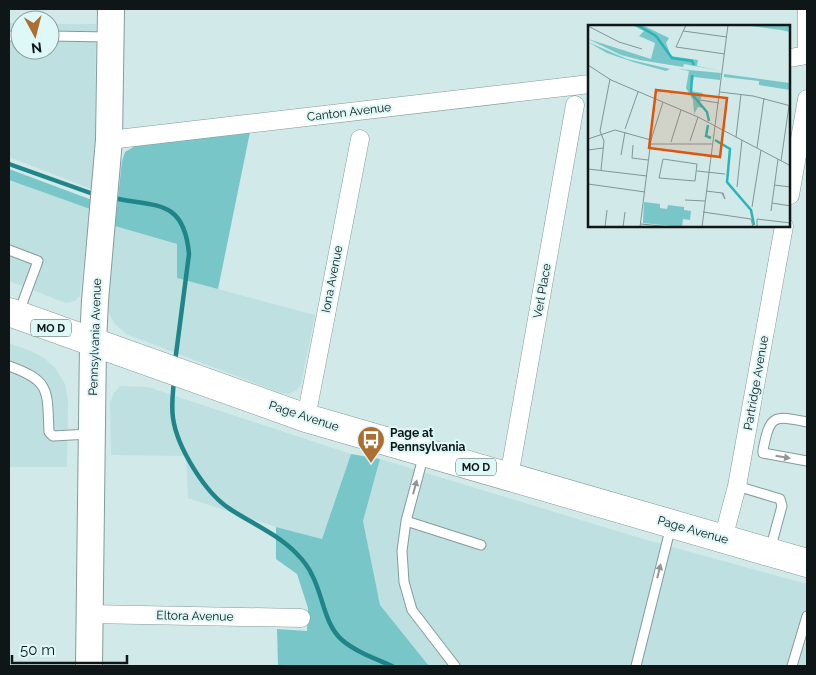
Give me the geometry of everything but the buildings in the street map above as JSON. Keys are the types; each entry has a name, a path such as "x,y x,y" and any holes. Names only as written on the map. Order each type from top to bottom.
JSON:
{"main road":[{"name":"Page Avenue","path":"13,313 306,418 807,563"}],"street":[{"name":"Pennsylvania Avenue","path":"89,666 93,342 109,140 111,9"},
{"path":"791,58 807,55 807,9"},
{"name":"Canton Avenue","path":"109,140 588,84"},
{"path":"791,189 807,99"},
{"name":"Verl Place","path":"509,477 575,106"},
{"name":"Iona Avenue","path":"306,418 360,139"},
{"name":"Partridge Avenue","path":"723,539 737,486 784,228"},
{"name":"Eltora Avenue","path":"89,614 301,618"}],"lane":[{"path":"60,36 112,37"},
{"path":"9,250 38,261 13,313"},
{"path":"9,366 32,375 46,390 49,432 53,436 93,434"},
{"path":"763,453 767,429 773,420 783,417 807,422"},
{"path":"744,450 807,461"},
{"path":"425,453 406,521 402,551 404,582 412,610 455,666"},
{"path":"737,486 780,500 782,506 769,552"},
{"path":"406,521 481,545"},
{"path":"636,666 671,524"},
{"path":"792,666 807,616"}],"shaded area":[{"path":"9,23 10,60 60,60 60,24 96,24 95,142 91,189 9,157"},
{"path":"250,132 218,289 177,278 177,244 115,226 122,161 125,152 135,146"},
{"path":"9,169 92,200 90,209 9,180"},
{"path":"9,180 90,209 80,296 75,301 66,303 9,281"},
{"path":"115,226 177,244 177,278 315,315 301,384 297,390 289,394 278,392 126,334 115,324 109,313 108,295"},
{"path":"9,343 44,358 55,368 65,384 68,400 67,467 9,467"},
{"path":"120,386 148,387 351,454 322,539 276,527 188,498 186,456 111,455 110,403 114,393"},
{"path":"351,454 380,459 363,521 380,605 429,666 278,666 277,629 307,631 308,608 297,574 276,559 276,527 322,539"},
{"path":"380,459 650,541 807,584 807,666 429,666 380,605 363,521"}],"waterway":[{"path":"9,164 96,195"},
{"path":"113,198 155,205 166,209 174,214 181,223 186,236 189,254 175,362"},
{"path":"174,380 172,408 176,430 186,455 202,481 221,502 281,540 301,558 316,583 327,618 342,640 360,652 392,666"}],"place":[{"name":"Page at Pennsylvania","path":"371,464"}]}
